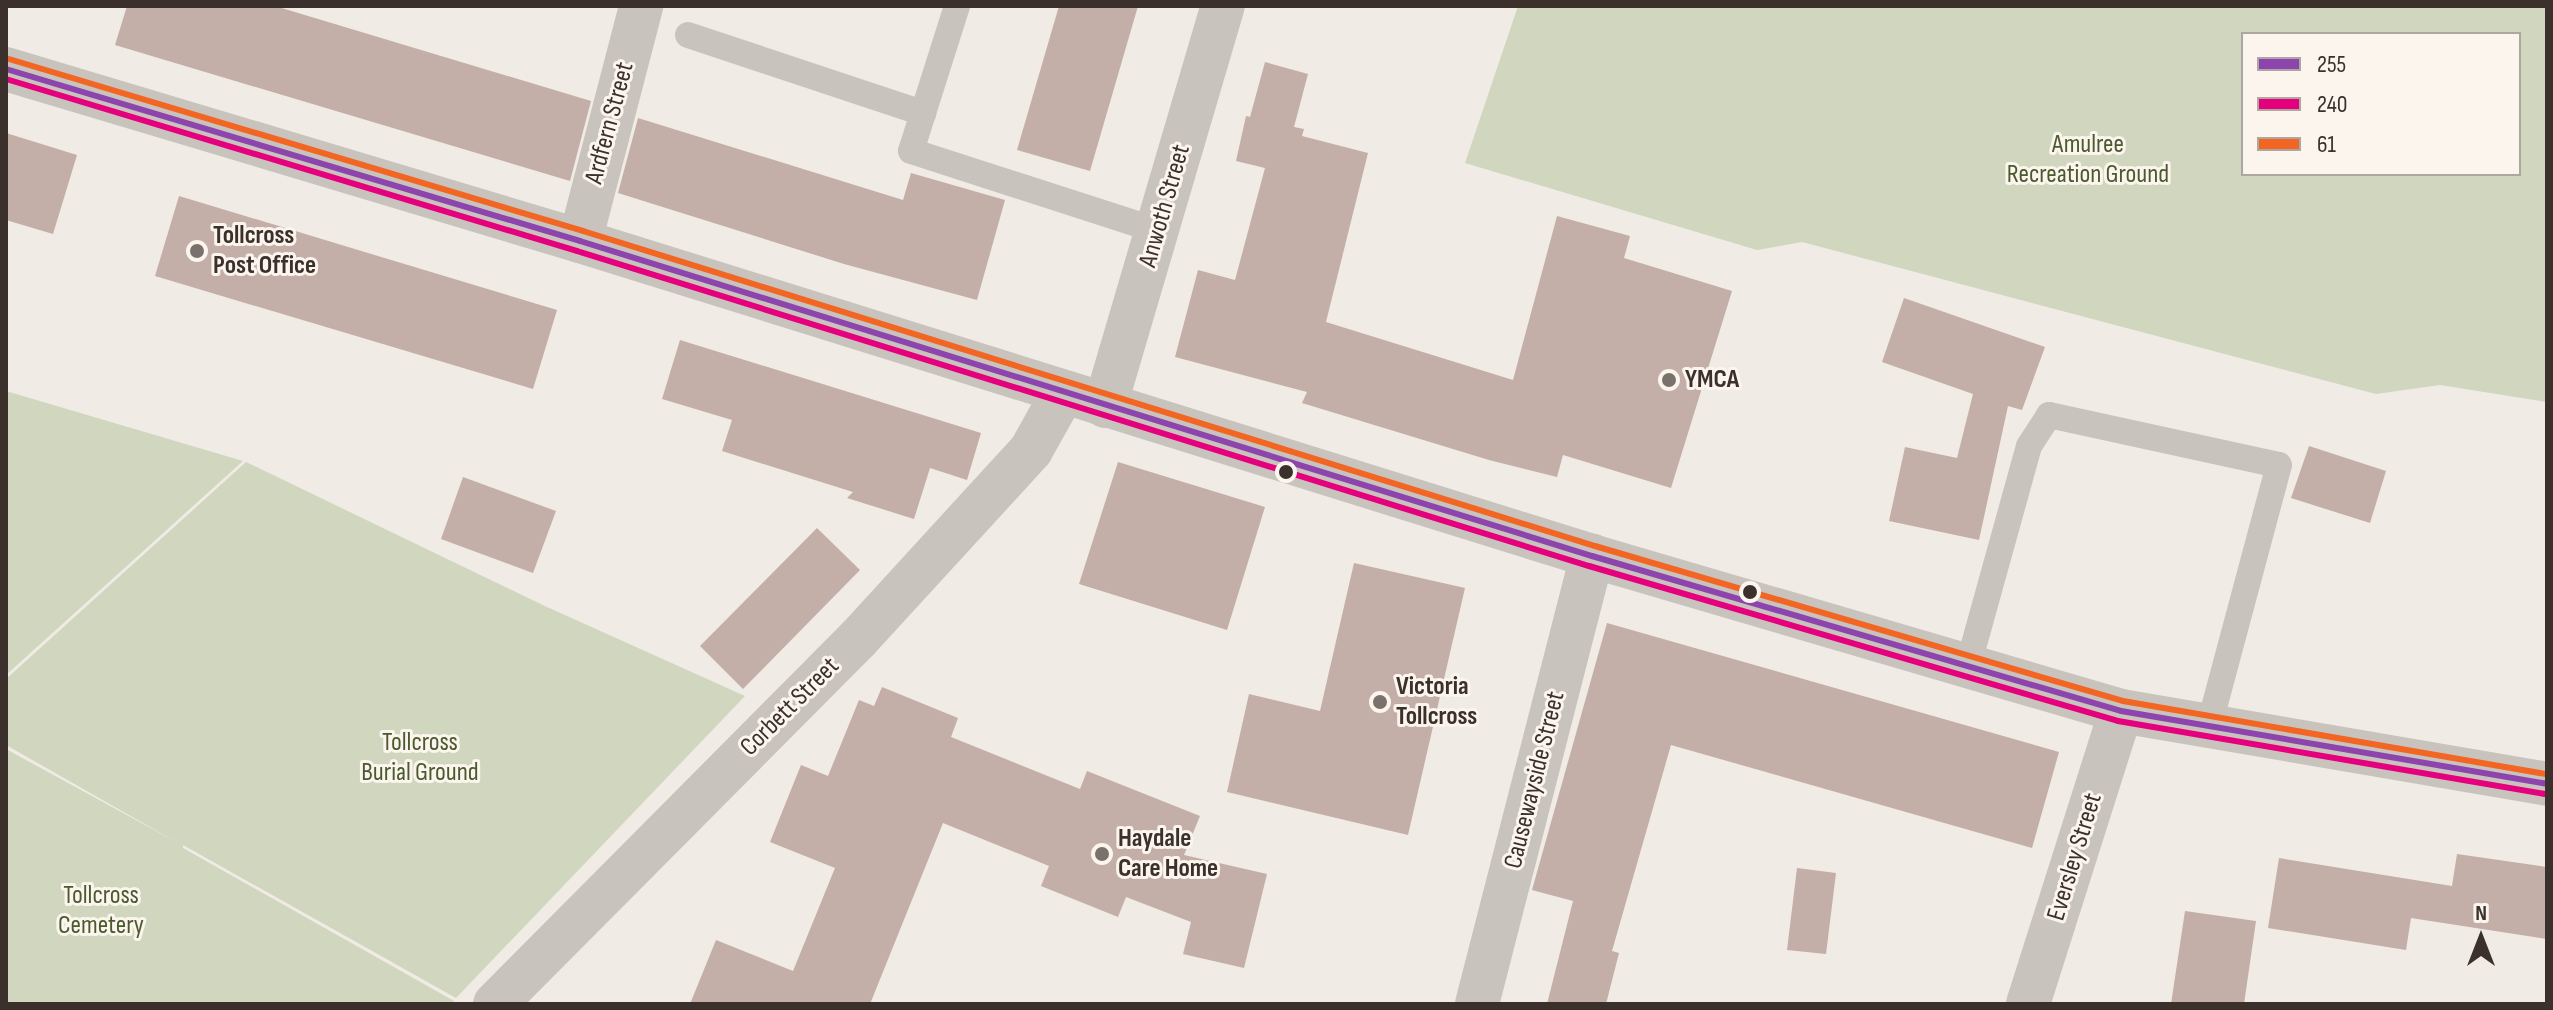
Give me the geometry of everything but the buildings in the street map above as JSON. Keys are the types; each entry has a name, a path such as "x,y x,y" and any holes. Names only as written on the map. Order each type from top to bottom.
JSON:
{"street":[{"name":"Ardfern Street","path":"580,241 641,6"},
{"name":"Anwoth Street","path":"1105,406 1223,6"},
{"path":"6,69 580,241 1592,556 2121,711 2547,784"},
{"name":"Corbett Street","path":"495,1004 858,639 1031,450 1063,393"},
{"name":"Causewayside Street","path":"1477,1004 1592,556"},
{"name":"Eversley Street","path":"2028,1004 2121,711"}],"lane":[{"path":"957,6 911,151 1158,231"},
{"path":"688,35 923,113"},
{"path":"1968,666 2029,446 2049,415 2279,465 2209,727"}],"green space":[{"name":"Amulree Recreation Ground","path":"1518,6 2547,6 2547,402 2440,385 2376,394 1802,242 1757,250 1465,163"},
{"path":"6,391 243,461 6,675"},
{"name":"Tollcross Burial Ground","path":"246,462 547,607 745,696 456,998 183,845 183,848 454,1001 451,1004 6,1004 6,749 178,843 6,745 6,679"}],"transit line":[{"name":"61","path":"9,59 583,231 1595,546 2123,701 2547,774"},
{"name":"255","path":"6,69 580,241 1592,556 2121,711 2547,784"},
{"name":"240","path":"6,79 577,251 1589,566 2118,721 2545,794"}],"place":[{"name":"Tollcross Post Office","path":"197,251"},
{"name":"YMCA","path":"1669,380"},
{"name":"Victoria Tollcross","path":"1380,702"},
{"name":"Haydale Care Home","path":"1102,854"}],"park label":[{"name":"Tollcross Cemetery","path":"101,911"}]}
